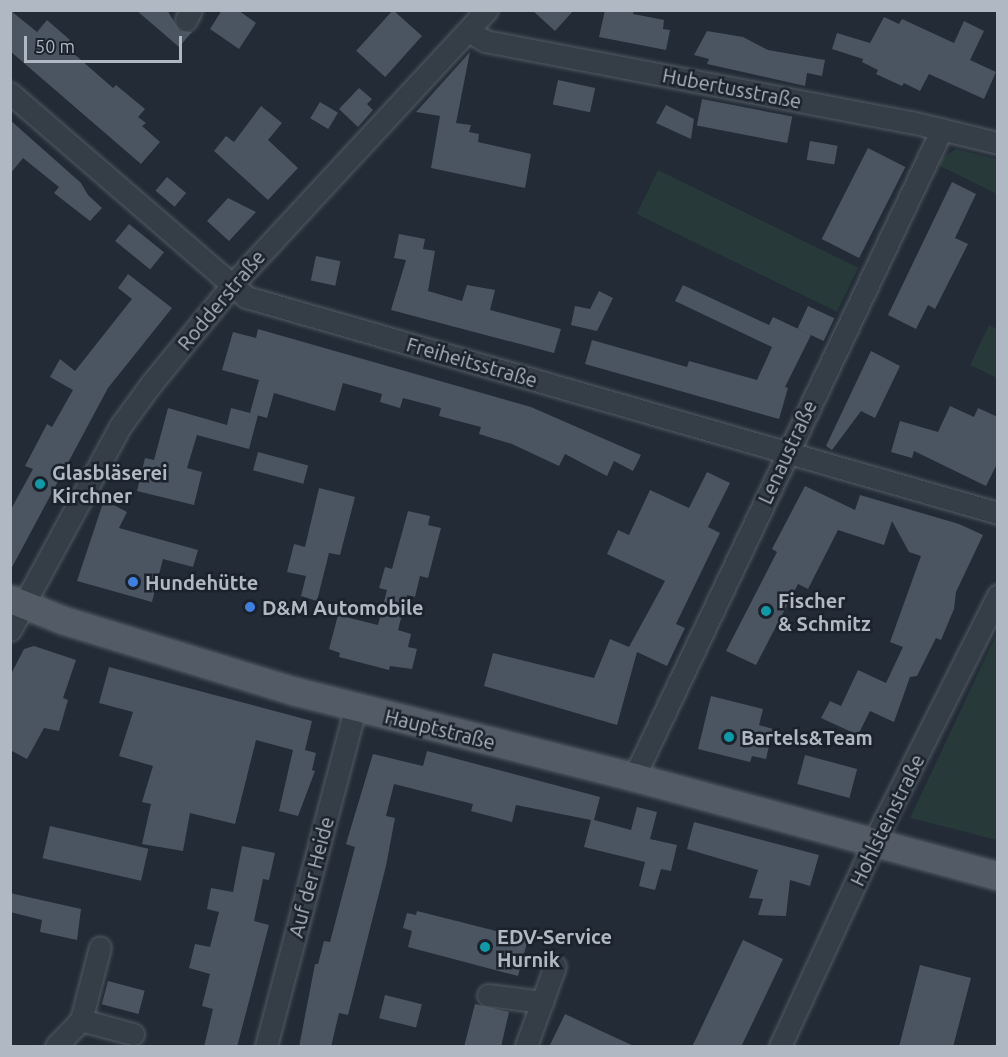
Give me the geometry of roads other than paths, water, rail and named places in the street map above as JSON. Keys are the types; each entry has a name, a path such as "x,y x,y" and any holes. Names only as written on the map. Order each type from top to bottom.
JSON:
{"main road":[{"name":"Hauptstraße","path":"17,602 63,620 355,708 634,777 998,876"}],"street":[{"name":"Hubertusstraße","path":"475,18 485,40 942,129 998,143"},
{"name":"Rodderstraße","path":"10,630 17,602 121,425 231,285 475,18"},
{"name":"Freiheitsstraße","path":"10,93 246,297 998,513"},
{"name":"Lenaustraße","path":"634,777 942,129"},
{"name":"Hohlsteinstraße","path":"780,1047 875,843 998,595"},
{"name":"Auf der Heide","path":"266,1047 355,708"},
{"path":"56,1047 81,1020 100,946"},
{"path":"526,1047 555,966"},
{"path":"488,995 543,1002"},
{"path":"81,1020 133,1034"}],"place":[{"name":"Glasbläserei Kirchner","path":"40,484"},
{"name":"Hundehütte","path":"133,582"},
{"name":"D&M Automobile","path":"250,607"},
{"name":"Fischer & Schmitz","path":"766,611"},
{"name":"Bartels&Team","path":"729,737"},
{"name":"EDV-Service Hurnik","path":"485,947"}]}
